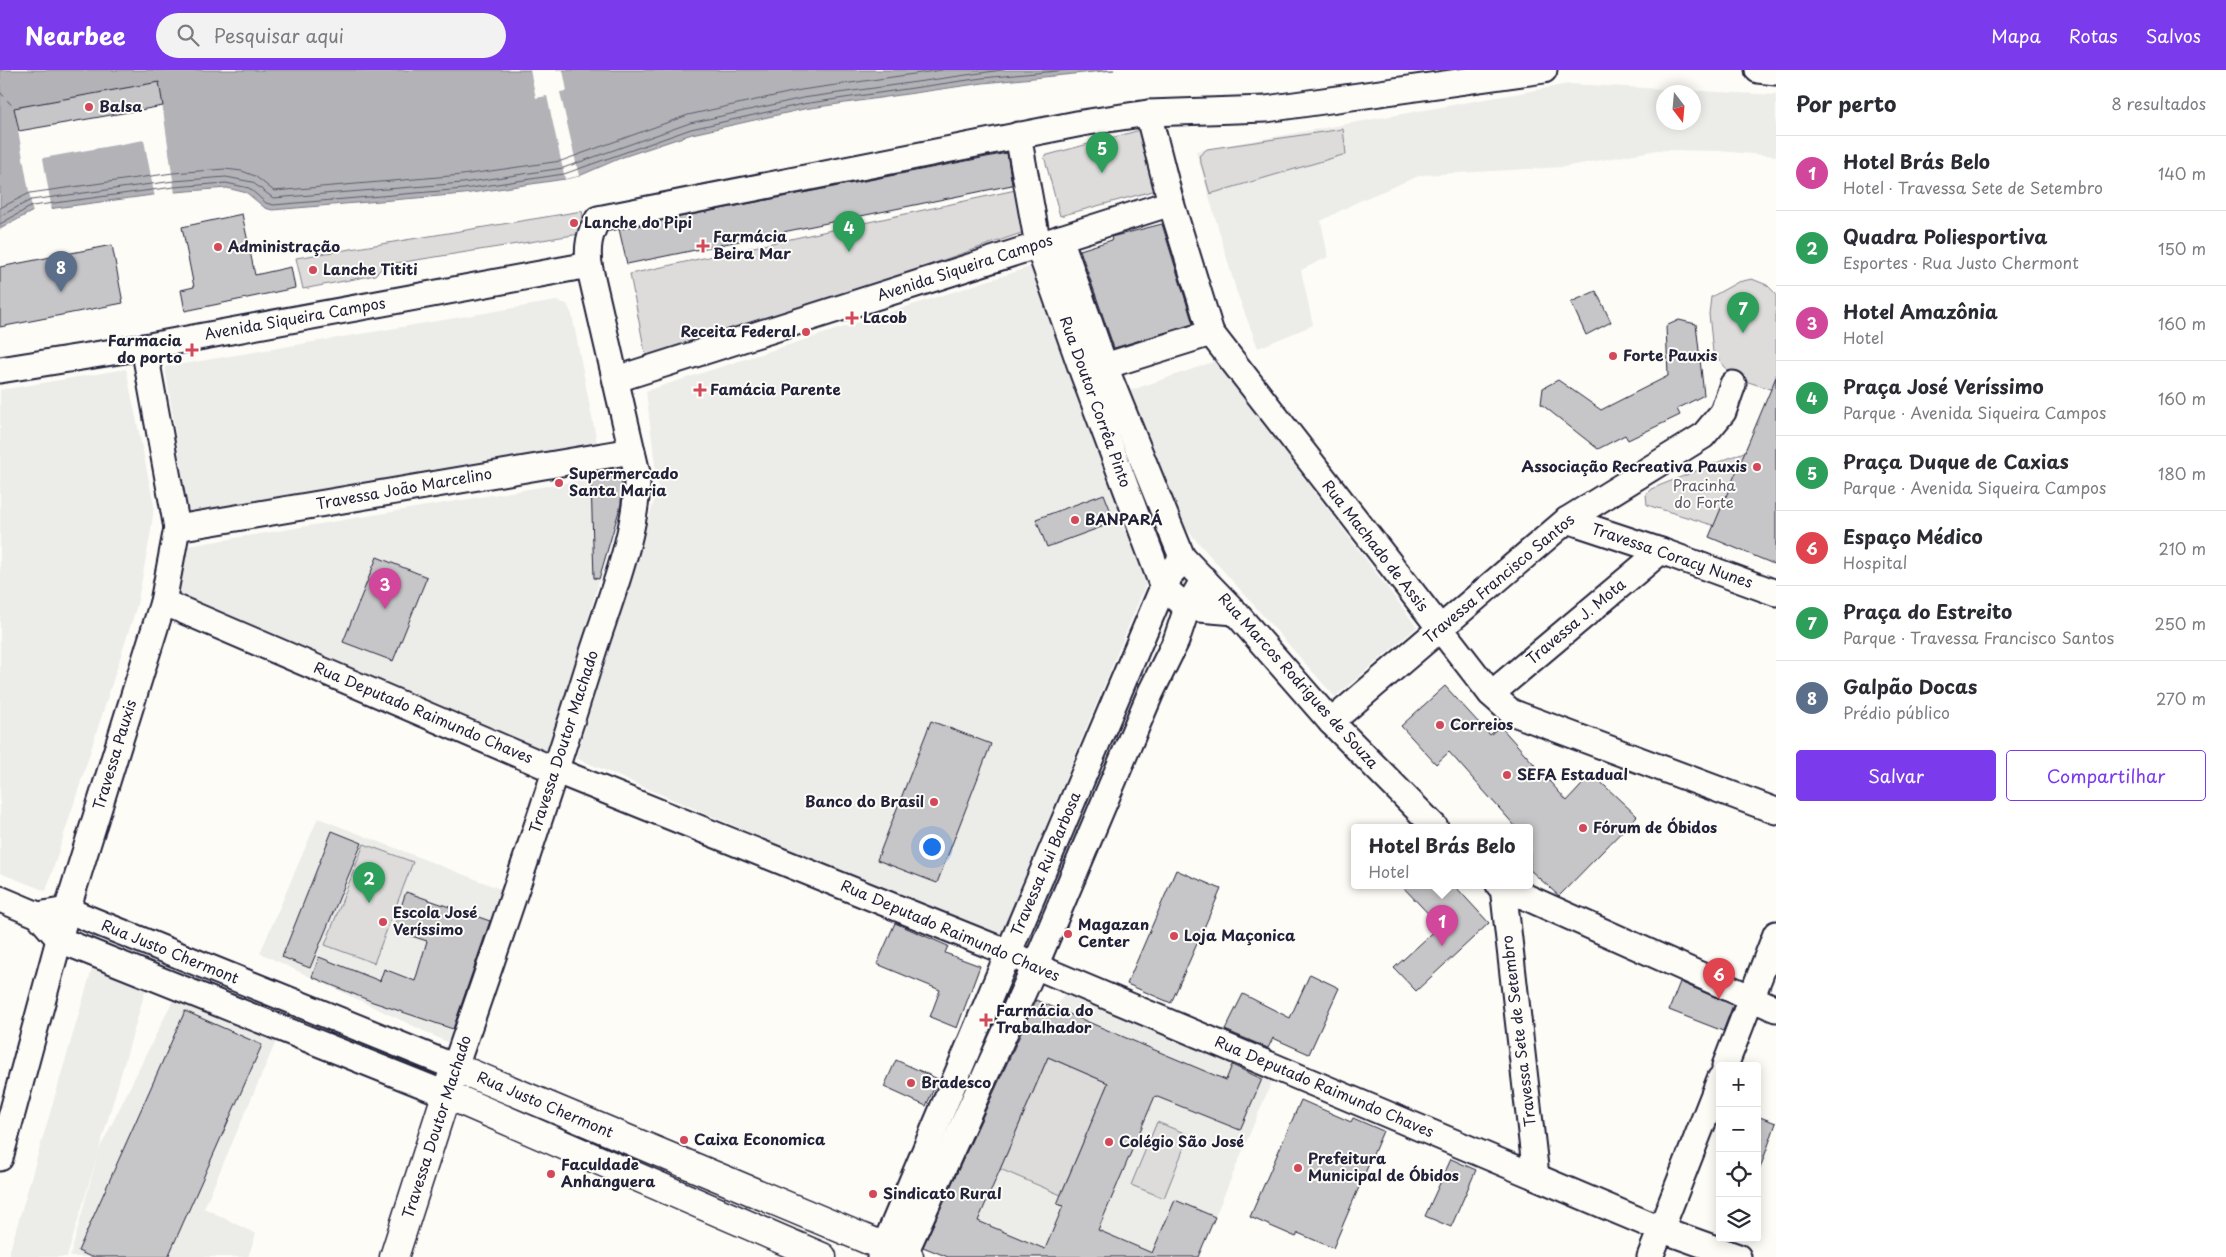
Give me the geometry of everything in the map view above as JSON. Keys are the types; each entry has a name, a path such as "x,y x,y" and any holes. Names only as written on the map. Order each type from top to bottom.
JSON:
{"street":[{"path":"1018,135 1148,113 1266,109 1544,70"},
{"path":"1758,70 1776,72"},
{"name":"Rua Machado de Assis","path":"1148,113 1171,203 1211,333 1491,694 1503,706 1517,715 1776,811"},
{"name":"Travessa Doutor Machado","path":"394,1257 448,1095 455,1067 557,771 626,546 637,483 617,379 589,265 590,232 598,219 1018,135"},
{"name":"Rua Doutor Corrêa Pinto","path":"1018,135 1049,241 1094,370 1163,587 1187,608"},
{"name":"Avenida Siqueira Campos","path":"617,379 1171,203"},
{"name":"Avenida Siqueira Campos","path":"0,370 144,347 589,265"},
{"path":"1094,370 1211,333"},
{"name":"Travessa Pauxis","path":"0,1158 67,910 162,602 177,528 144,347"},
{"name":"Rua Doutor Corrêa Pinto","path":"1094,370 1182,557"},
{"name":"Travessa Francisco Santos","path":"1330,722 1567,520 1703,436 1723,412 1733,384"},
{"name":"Travessa João Marcelino","path":"177,528 632,451"},
{"name":"Travessa Coracy Nunes","path":"1567,520 1661,551 1776,593"},
{"name":"Travessa J. Mota","path":"1491,694 1661,551"},
{"name":"Rua Marcos Rodrigues de Souza","path":"1182,557 1235,612 1330,722 1432,824"},
{"name":"Travessa Rui Barbosa","path":"896,1255 1009,953 1163,587 1182,557"},
{"name":"Travessa Rui Barbosa","path":"896,1255 1034,966 1151,692 1176,641 1187,608 1204,580"},
{"name":"Rua Deputado Raimundo Chaves","path":"162,602 557,771 1009,953 1034,966 1660,1229 1738,1257"},
{"path":"1187,608 1235,612"},
{"name":"Travessa Sete de Setembro","path":"1501,889 1536,1176"},
{"path":"1508,889 1776,1009"},
{"name":"Rua Justo Chermont","path":"0,899 38,915 60,940 448,1095 822,1257"},
{"path":"38,915 67,910"},
{"name":"Rua Justo Chermont","path":"67,910 455,1067 896,1255"},
{"path":"1727,1062 1776,934"},
{"path":"1650,1257 1716,1089"}],"shaded area":[{"path":"1569,84 1656,89 1656,130 1701,130 1701,91 1776,95 1776,156 1720,151 1657,150 1563,167 1421,175 1359,201 1321,221 1328,257 1301,270 1313,325 1258,348 1236,290 1196,151"},
{"path":"1036,265 1146,584 999,939 576,758 658,488 646,391"},
{"path":"556,301 567,304 572,315 598,448 189,515 165,367"},
{"path":"1216,361 1417,627 1335,697 1181,523 1129,391"},
{"path":"126,369 154,505 151,531 137,605 46,891 0,873 0,390"},
{"path":"618,474 628,484 548,753 178,597 182,547"},
{"name":"Escola José Veríssimo","path":"318,818 503,890 449,1043 260,953"},
{"path":"94,962 149,978 99,1150 173,1000 277,1039 204,1208 256,1234 248,1257 70,1257 98,1153 67,1257 8,1257"},
{"name":"Colégio São José","path":"1064,994 1272,1081 1198,1257 948,1257 915,1243 933,1203 943,1208 1035,1000 1056,1009"}],"green space":[{"path":"1144,129 1160,189 1060,216 1044,156"},
{"path":"1343,129 1346,154 1210,194 1199,156 1207,149"},
{"path":"1020,189 1030,230 666,356 649,357 645,353 630,274"},
{"path":"582,211 586,233 385,265 375,275 303,289 296,258"},
{"path":"1752,279 1767,285 1776,294 1776,391 1733,377 1713,352 1709,314 1711,297 1738,282"},
{"name":"Pracinha do Forte","path":"1749,450 1719,527 1647,505 1646,494 1651,489"},
{"path":"364,844 413,862 374,963 325,945"},
{"path":"1048,1057 1108,1083 1061,1195 1000,1169"},
{"path":"1157,1122 1189,1135 1164,1198 1131,1185"}],"water":[{"path":"0,70 1114,70 983,83 804,109 692,134 623,157 579,176 464,194 272,210 265,208 247,193 227,188 175,192 33,211 0,229"}],"pier":[{"path":"530,70 563,70 567,91 560,92 579,176 565,179 547,96 536,98"},
{"path":"159,82 175,194 155,198 144,140 43,158 52,211 33,214 14,108"}],"building":[{"name":"Balsa","path":"159,82 163,106 19,131 14,108"},
{"path":"1007,153 1012,185 627,264 619,229"},
{"name":"Administração","path":"242,214 255,275 291,267 295,288 185,311 181,290 194,287 182,227"},
{"path":"1162,224 1193,324 1114,348 1080,250 1112,240 1111,237"},
{"path":"112,245 123,303 0,327 0,267"},
{"path":"1596,291 1611,322 1586,335 1571,302"},
{"path":"1679,320 1696,324 1704,395 1677,409 1680,415 1628,440 1625,435 1598,449 1541,404 1543,388 1558,380 1601,410 1668,376 1666,326"},
{"name":"Associação Recreativa Pauxis","path":"1776,377 1776,565 1709,537"},
{"path":"618,477 622,482 621,504 599,579 594,578 591,481"},
{"name":"BANPARÁ","path":"1104,494 1115,522 1047,547 1036,519"},
{"path":"377,557 427,577 393,661 343,642"},
{"path":"1445,686 1490,735 1500,726 1567,801 1592,774 1637,816 1559,896 1533,873 1533,824 1513,824 1449,752 1436,764 1401,726"},
{"name":"Banco do Brasil","path":"931,721 991,744 937,883 877,860"},
{"path":"332,831 362,843 310,968 282,957"},
{"name":"Loja Maçonica","path":"1176,870 1221,889 1171,1003 1127,984"},
{"path":"1405,889 1458,889 1489,923 1416,991 1394,968 1440,926"},
{"path":"406,892 490,921 453,1029 373,1002 312,977 319,957 380,981 384,969 415,981 427,941 393,930"},
{"path":"895,923 948,946 945,953 980,966 957,1028 930,1017 940,990 877,964"},
{"path":"1310,974 1339,988 1309,1054 1273,1038 1268,1048 1225,1030 1243,994 1290,1018"},
{"path":"1680,982 1733,1005 1723,1031 1669,1010"},
{"path":"1036,1000 1226,1080 1232,1065 1262,1079 1240,1130 1155,1096 1098,1230 1152,1253 1175,1200 1215,1217 1198,1257 948,1257 923,1247","holes":["1048,1057 1108,1083 1057,1204 1063,1206 1045,1249 978,1221"]},
{"path":"185,1011 262,1045 168,1257 91,1257 78,1251"},
{"name":"Bradesco","path":"896,1060 938,1079 926,1106 884,1087"},
{"path":"1301,1100 1351,1122 1353,1118 1383,1131 1333,1248 1298,1233 1296,1237 1250,1217"},
{"path":"1761,1117 1776,1123 1761,1166"},
{"path":"1451,1159 1476,1170 1451,1227 1425,1216"}],"ferry route":[{"path":"0,92 14,108"}],"place":[{"name":"Balsa","path":"89,107"},
{"name":"Praça Duque de Caxias","path":"1102,173"},
{"name":"Lanche do Pipi","path":"574,223"},
{"name":"Farmácia Beira Mar","path":"703,246"},
{"name":"Administração","path":"218,247"},
{"name":"Praça José Veríssimo","path":"849,252"},
{"name":"Lanche Tititi","path":"313,270"},
{"name":"Galpão Docas","path":"61,292"},
{"name":"Lacob","path":"852,318"},
{"name":"Receita Federal","path":"806,332"},
{"name":"Praça do Estreito","path":"1743,333"},
{"name":"Farmacia do porto","path":"192,350"},
{"name":"Forte Pauxis","path":"1613,356"},
{"name":"Famácia Parente","path":"700,390"},
{"name":"Associação Recreativa Pauxis","path":"1757,467"},
{"name":"Supermercado Santa Maria","path":"559,483"},
{"name":"BANPARÁ","path":"1075,520"},
{"name":"Hotel Amazônia","path":"385,609"},
{"name":"Correios","path":"1440,725"},
{"name":"SEFA Estadual","path":"1507,775"},
{"name":"Banco do Brasil","path":"934,802"},
{"name":"Fórum de Óbidos","path":"1583,828"},
{"name":"Quadra Poliesportiva","path":"369,903"},
{"name":"Escola José Veríssimo","path":"383,922"},
{"name":"Magazan Center","path":"1068,934"},
{"name":"Loja Maçonica","path":"1174,936"},
{"name":"Hotel Brás Belo","path":"1442,946"},
{"name":"Espaço Médico","path":"1719,999"},
{"name":"Farmácia do Trabalhador","path":"986,1020"},
{"name":"Bradesco","path":"911,1083"},
{"name":"Caixa Economica","path":"684,1140"},
{"name":"Colégio São José","path":"1109,1142"},
{"name":"Prefeitura Municipal de Óbidos","path":"1298,1168"},
{"name":"Faculdade Anhanguera","path":"551,1174"},
{"name":"Sindicato Rural","path":"873,1194"}]}
